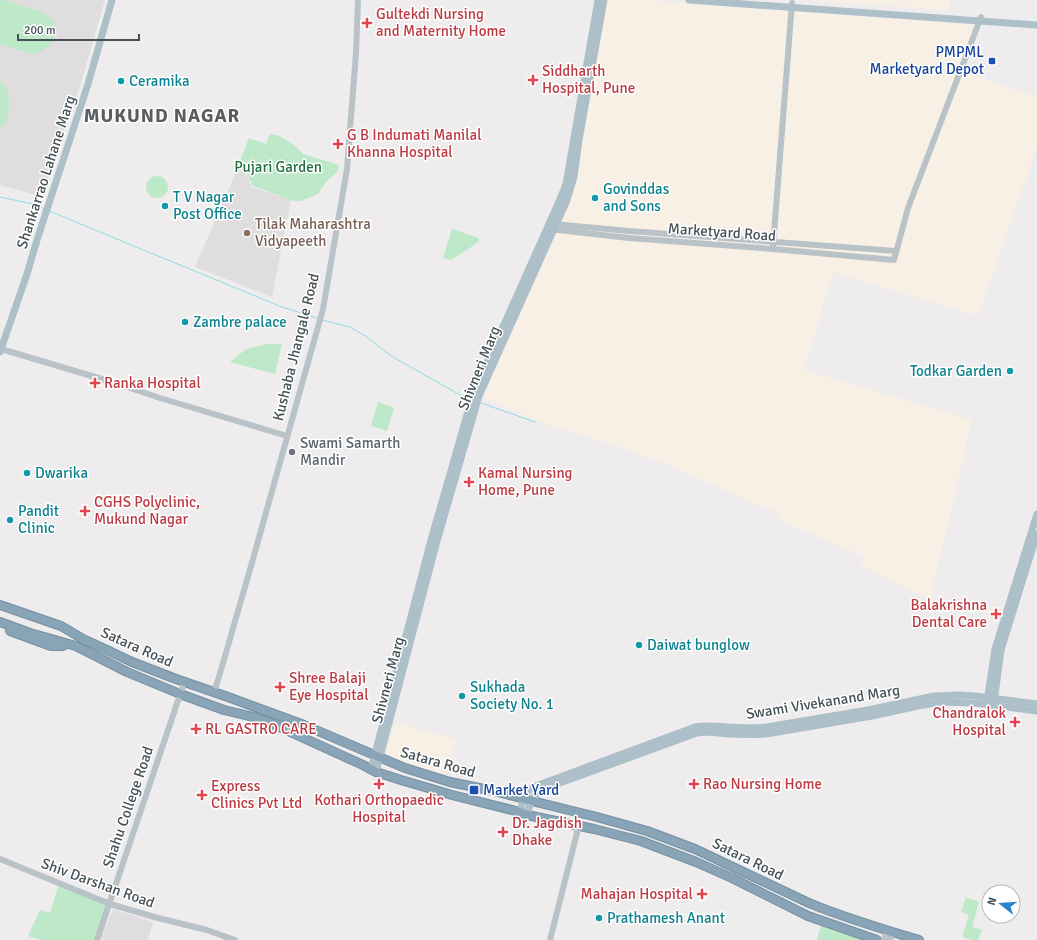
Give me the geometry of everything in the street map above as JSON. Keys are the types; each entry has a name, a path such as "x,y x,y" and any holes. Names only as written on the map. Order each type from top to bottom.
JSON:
{"highway":[{"name":"Satara Road","path":"0,605 61,626 83,639 132,662 184,683 228,697 304,725 405,768 450,782 494,791 603,818 647,831 695,849 809,903 890,934 919,940"},
{"path":"0,611 83,639"},
{"path":"0,622 76,646"},
{"path":"0,627 51,646 76,646"},
{"name":"Satara Road","path":"76,646 127,672 180,694 224,710 257,718 276,725 374,770 401,780 524,814 641,841 696,862 732,878 808,916 877,940"}],"main road":[{"name":"Shankarrao Lahane Marg","path":"1,350 88,84 112,0"},
{"name":"Shivneri Marg","path":"552,226 566,184 598,0"},
{"name":"Shivneri Marg","path":"374,770 431,540 476,395 552,226 567,200 574,177 579,140 604,0"},
{"path":"689,0 792,5 981,19 1037,25"},
{"path":"746,0 792,5"},
{"path":"981,19 1037,21"},
{"path":"991,701 997,642 1037,514"},
{"path":"991,701 1001,650 1037,534"},
{"name":"Swami Vivekanand Marg","path":"524,814 528,790 538,784 704,725 755,728 868,710 934,696 958,695 1037,711"},
{"name":"Swami Vivekanand Marg","path":"991,701 1037,704"}],"street":[{"name":"Kushaba Jhangale Road","path":"214,693 322,313 347,169 356,53 358,0"},
{"path":"773,249 792,5"},
{"path":"896,251 908,208 981,19"},
{"name":"Marketyard Road","path":"552,226 773,242 896,251 894,260 629,238 552,226"},
{"path":"1,350 112,382 287,436"},
{"name":"Shahu College Road","path":"97,940 184,683"},
{"path":"550,940 579,826"},
{"name":"Shiv Darshan Road","path":"0,859 110,904 207,930 235,940"},
{"path":"884,940 890,934"}],"shaded area":[{"path":"0,0 105,0 80,86 42,197 0,185"},
{"path":"607,0 645,0 981,25 964,71 1037,97 1037,147 978,316 833,272 804,370 972,420 930,600 861,565 864,556 785,523 778,513 663,463 621,447 540,422 482,397 565,215 577,168"},
{"path":"802,0 951,0 949,10"},
{"name":"Tilak Maharashtra Vidyapeeth","path":"240,163 252,187 291,200 272,297 195,267"},
{"path":"395,723 456,739 446,774 385,757"},
{"path":"113,909 153,922 148,940 105,940 101,938"}],"green space":[{"path":"0,0 42,12 51,18 54,25 55,34 52,43 39,52 32,54 0,44"},
{"path":"0,80 8,91 9,105 7,120 0,129"},
{"name":"Pujari Garden","path":"270,134 280,136 294,145 303,154 339,165 338,171 326,182 318,194 301,201 294,201 253,186 240,161 249,138 266,144"},
{"path":"157,176 165,179 168,187 165,195 157,198 149,195 146,187 149,179"},
{"path":"452,229 479,238 479,241 451,260 443,258"},
{"path":"266,344 282,344 275,374 230,362 246,349"},
{"path":"378,402 394,408 387,431 371,426"},
{"path":"59,883 110,904 96,940 42,940 28,936 40,910 50,913"},
{"path":"966,897 979,902 972,927 982,930 978,940 962,937 969,915 961,912"},
{"path":"822,921 877,940 817,940"}],"waterway":[{"path":"0,197 33,204 45,209"},
{"path":"49,211 282,307 317,318"},
{"path":"322,320 350,327 367,337 391,356 468,398"},
{"path":"481,403 535,422"}],"place":[{"name":"Gultekdi Nursing and Maternity Home","path":"367,23"},
{"name":"PMPML Marketyard Depot","path":"992,61"},
{"name":"Siddharth Hospital, Pune","path":"533,80"},
{"name":"Ceramika","path":"121,81"},
{"name":"G B Indumati Manilal Khanna Hospital","path":"338,144"},
{"name":"Govinddas and Sons","path":"595,198"},
{"name":"T V Nagar Post Office","path":"165,206"},
{"name":"Tilak Maharashtra Vidyapeeth","path":"247,233"},
{"name":"Zambre palace","path":"185,322"},
{"name":"Todkar Garden","path":"1010,371"},
{"name":"Ranka Hospital","path":"95,383"},
{"name":"Swami Samarth Mandir","path":"292,452"},
{"name":"Dwarika","path":"27,473"},
{"name":"Kamal Nursing Home, Pune","path":"469,482"},
{"name":"CGHS Polyclinic, Mukund Nagar","path":"85,511"},
{"name":"Pandit Clinic","path":"10,520"},
{"name":"Balakrishna Dental Care","path":"996,614"},
{"name":"Daiwat bunglow","path":"639,645"},
{"name":"Shree Balaji Eye Hospital","path":"280,687"},
{"name":"Sukhada Society No. 1","path":"462,696"},
{"name":"Chandralok Hospital","path":"1015,722"},
{"name":"RL GASTRO CARE","path":"196,729"},
{"name":"Kothari Orthopaedic Hospital","path":"379,784"},
{"name":"Rao Nursing Home","path":"694,784"},
{"name":"Market Yard","path":"474,790"},
{"name":"Express Clinics Pvt Ltd","path":"202,795"},
{"name":"Dr. Jagdish Dhake","path":"503,832"},
{"name":"Mahajan Hospital","path":"702,894"},
{"name":"Prathamesh Anant","path":"599,918"}],"district":[{"name":"MUKUND NAGAR","path":"162,115"}]}
